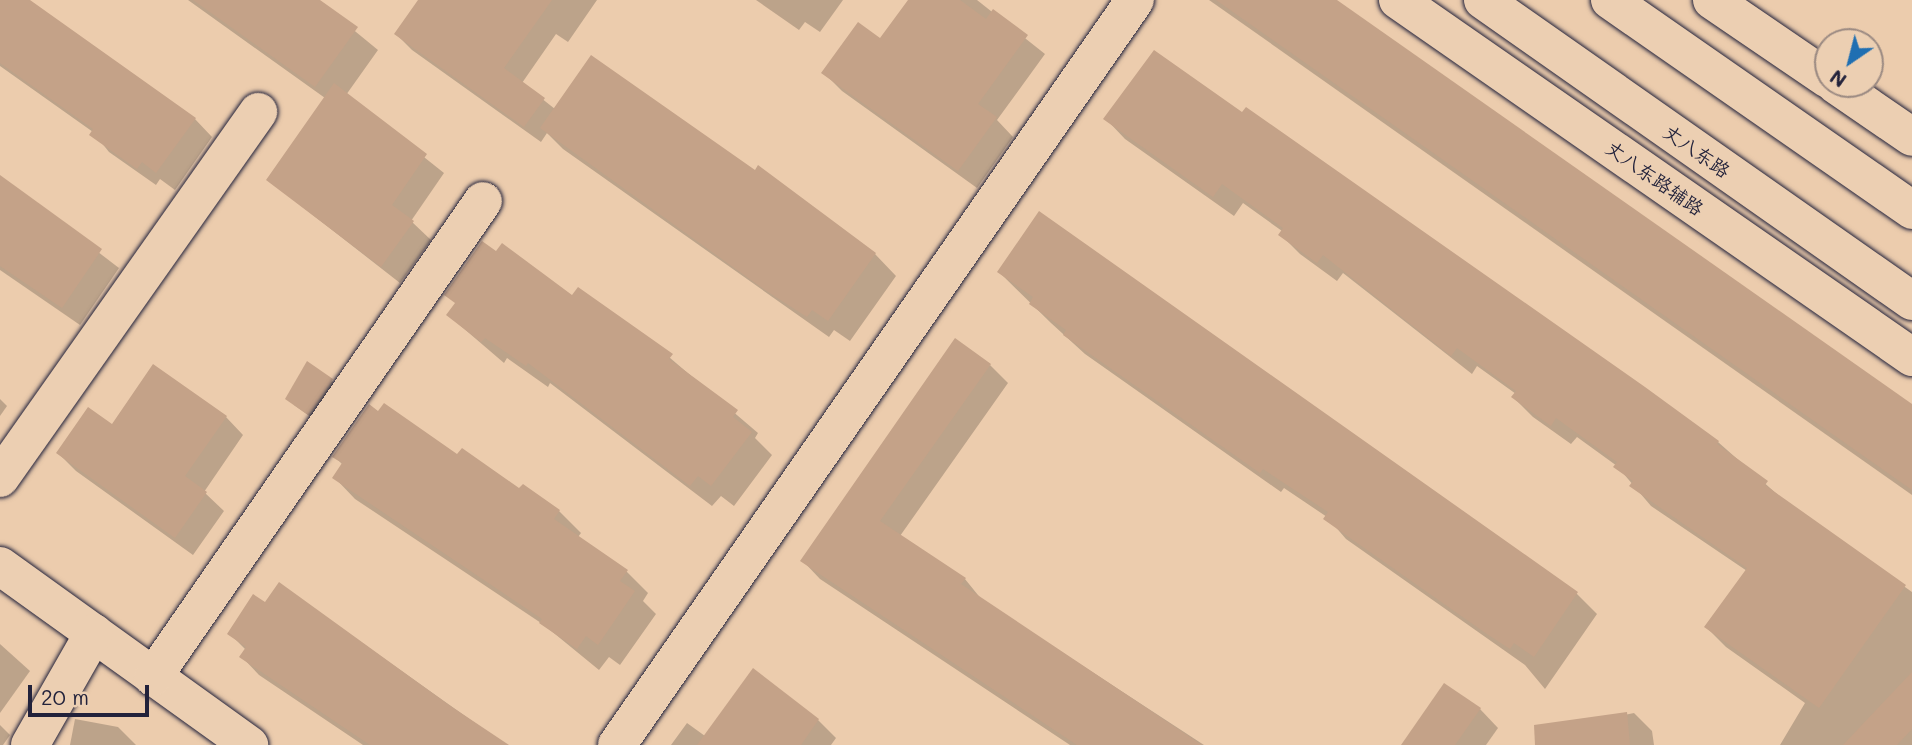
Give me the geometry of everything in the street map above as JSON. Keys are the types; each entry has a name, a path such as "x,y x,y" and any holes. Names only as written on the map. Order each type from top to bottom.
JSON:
{"street":[{"path":"617,745 1135,0"},
{"name":"丈八东路辅路","path":"1398,0 1912,356"},
{"name":"丈八东路","path":"1483,0 1912,301"},
{"path":"1610,0 1912,210"},
{"path":"1712,0 1814,69"},
{"path":"1855,98 1912,137"},
{"path":"0,478 258,112"},
{"path":"153,677 483,201"},
{"path":"0,566 249,745"},
{"path":"30,745 94,633"}],"building":[{"path":"0,0 30,0 196,118 156,173 142,162 137,169 89,135 93,129 0,63"},
{"path":"193,0 320,0 358,27 315,87"},
{"path":"418,0 552,0 504,68 545,98 524,127 394,34"},
{"path":"908,0 960,0 986,19 993,9 1028,35 978,104 997,117 958,171 821,73 858,22 880,38"},
{"path":"1216,0 1337,0 1912,404 1912,490"},
{"path":"1154,50 1242,112 1246,107 1645,387 1768,481 1765,485 1906,585 1819,708 1704,627 1747,568 1629,486 1633,481 1613,467 1617,462 1556,418 1551,426 1511,397 1516,391 1457,348 1451,356 1323,255 1317,263 1278,235 1283,228 1222,184 1213,197 1103,119"},
{"path":"591,55 755,170 758,165 876,253 828,321 812,310 807,317 765,290 540,128"},
{"path":"334,83 427,154 392,205 414,221 381,267 266,180"},
{"path":"0,175 102,249 62,308 0,266"},
{"path":"1039,211 1578,592 1534,657 1514,643 1510,649 1487,634 1323,519 1328,512 1263,469 1260,473 1063,335 1066,330 1029,304 1033,297 997,272"},
{"path":"482,241 496,251 502,243 572,295 578,287 673,354 669,359 738,410 733,417 752,432 711,486 698,476 690,486 528,363 526,366 485,338 481,342 446,315 455,303 444,295"},
{"path":"955,338 991,364 880,521 966,578 961,584 1202,745 1077,745 800,561"},
{"path":"307,361 333,379 308,415 285,399"},
{"path":"153,364 227,416 185,476 207,492 175,538 56,453 88,407 112,424"},
{"path":"384,403 457,454 462,448 519,488 523,484 560,510 554,519 628,570 620,581 635,591 598,645 586,636 577,649 539,623 542,619 332,478 342,463 332,457 369,404 378,411"},
{"path":"279,582 509,745 370,745 239,657 246,647 227,634 253,594 265,602"},
{"path":"753,668 819,719 801,745 697,745"},
{"path":"1912,672 1912,729 1897,745 1843,745"},
{"path":"1444,683 1481,708 1455,745 1401,745"},
{"path":"1627,712 1630,745 1535,745 1534,725"}]}
